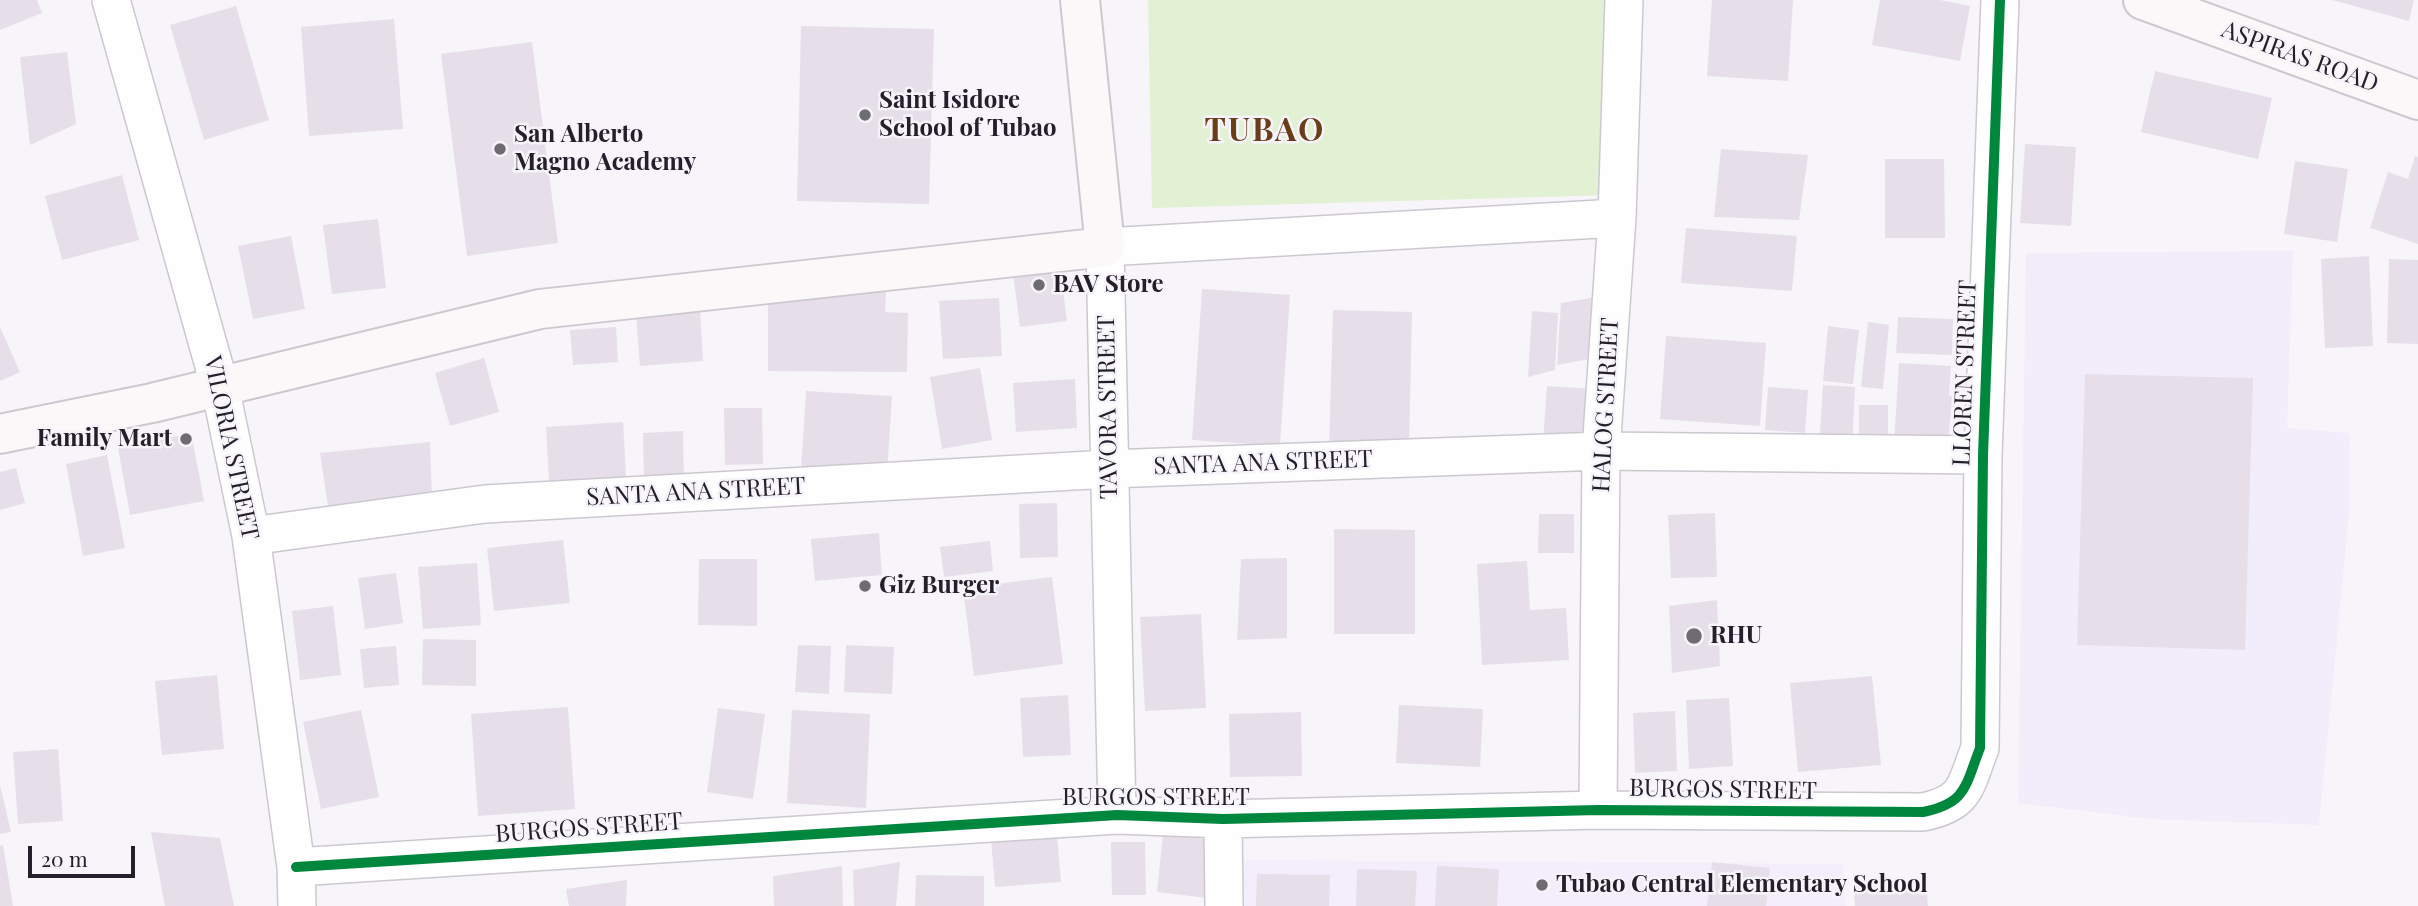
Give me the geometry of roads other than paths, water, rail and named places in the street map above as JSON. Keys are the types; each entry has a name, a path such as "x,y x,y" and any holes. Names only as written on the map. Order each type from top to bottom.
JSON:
{"main road":[{"name":"TAVORA STREET","path":"1080,0 1105,247"},
{"name":"ASPIRAS ROAD","path":"2143,0 2418,100"},
{"path":"0,434 220,387 540,309 1105,247"}],"street":[{"name":"VILORIA STREET","path":"111,0 220,387 251,536 296,867 297,906"},
{"name":"HALOG STREET","path":"1598,810 1601,451 1616,218 1624,0"},
{"name":"LLOREN STREET","path":"1980,748 1983,455 2000,0"},
{"path":"1105,247 1616,218"},
{"name":"TAVORA STREET","path":"1105,247 1117,815"},
{"name":"SANTA ANA STREET","path":"251,536 485,504 1109,469 1601,451 1983,455"},
{"name":"BURGOS STREET","path":"296,867 1117,815 1223,819 1598,810 1923,813 1942,808 1958,799 1980,748"},
{"path":"1223,819 1224,906"}],"place":[{"name":"Saint Isidore School of Tubao","path":"865,115"},
{"name":"San Alberto Magno Academy","path":"500,149"},
{"name":"BAV Store","path":"1039,285"},
{"name":"Family Mart","path":"186,439"},
{"name":"Giz Burger","path":"865,586"},
{"name":"RHU","path":"1694,636"},
{"name":"Tubao Central Elementary School","path":"1542,885"}],"district":[{"name":"TUBAO","path":"1265,131"}]}
